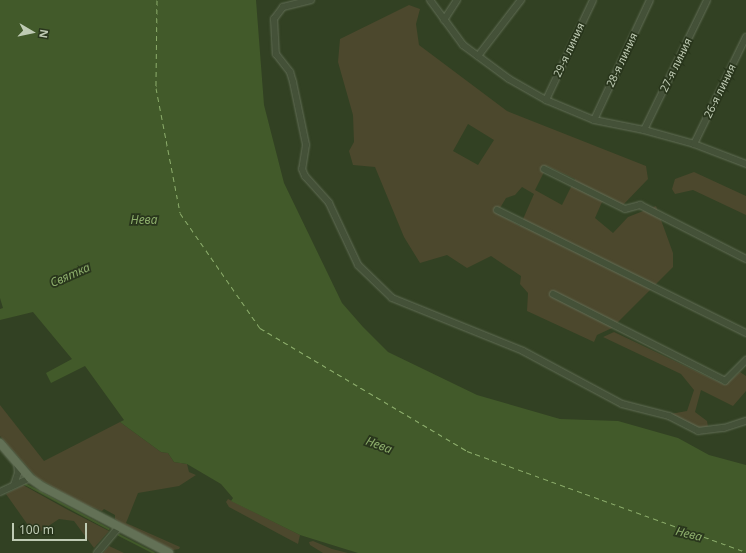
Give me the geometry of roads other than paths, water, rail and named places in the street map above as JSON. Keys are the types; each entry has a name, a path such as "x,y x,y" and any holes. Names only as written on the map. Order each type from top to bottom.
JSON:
{"main road":[{"path":"0,443 30,478 43,487 169,553"}],"street":[{"path":"311,0 283,7 274,19 276,54 290,72 306,145 302,169 305,176 329,203 358,265 392,298 523,351 622,404 669,416 698,431 724,428 746,421"},
{"path":"430,0 464,45 509,78 546,100 594,120 644,130 694,144 745,162"},
{"path":"444,20 457,0"},
{"path":"478,56 521,0"},
{"name":"29-я линия","path":"546,100 593,0"},
{"name":"28-я линия","path":"594,120 650,0"},
{"name":"27-я линия","path":"644,130 707,0"},
{"name":"26-я линия","path":"694,144 746,38"},
{"path":"544,169 625,209 640,206 746,259"},
{"path":"497,210 746,333"},
{"path":"553,294 725,381 745,364"},
{"path":"14,485 18,473 17,463"},
{"path":"0,492 30,478"},
{"path":"97,553 119,527"}],"water":[{"name":"Нева","path":"0,0 256,0 264,105 284,183 342,303 363,327 388,352 477,395 560,419 618,421 678,438 709,455 746,465 746,553 358,553 300,535 231,501 233,498 221,484 187,464 174,462 168,453 161,452 120,422 124,420 85,366 51,383 46,373 72,359 33,312 0,320 0,309 3,308 0,298"}],"waterway":[{"path":"25,484 109,529"},
{"path":"119,535 154,553"}],"water label":[{"name":"Святка","path":"70,275"}]}
